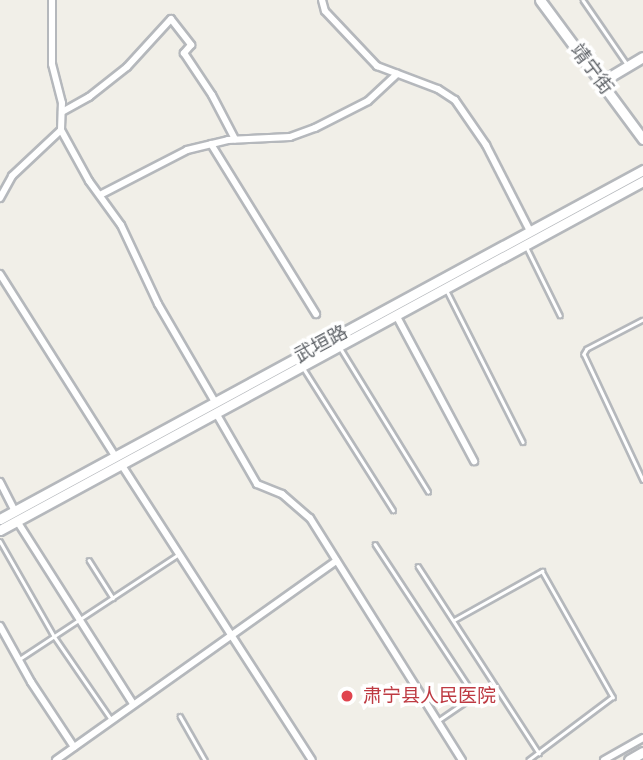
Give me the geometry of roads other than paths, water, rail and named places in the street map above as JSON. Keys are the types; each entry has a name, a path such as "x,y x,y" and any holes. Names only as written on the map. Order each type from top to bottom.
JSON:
{"main road":[{"name":"靖宁街","path":"540,0 643,139"},
{"path":"601,82 643,57"},
{"name":"武垣路","path":"0,530 16,516 118,460 215,402 643,170"},
{"name":"武垣路","path":"118,460 216,413 643,181"},
{"name":"武垣路","path":"0,519 16,516"},
{"path":"629,760 643,752"}],"street":[{"path":"52,0 52,64 62,112 61,130 121,225 158,304 215,402"},
{"path":"322,0 325,11 369,60 438,89 455,100 486,145 530,231"},
{"path":"62,112 89,97 127,67 171,19 191,45 184,53 212,95 235,139"},
{"path":"100,195 167,158 211,144 235,139 290,136 315,128 368,101 397,74"},
{"path":"0,198 19,169 61,130"},
{"path":"211,144 316,314"},
{"path":"1,178 7,185"},
{"path":"0,274 312,760"},
{"path":"396,315 474,461"},
{"path":"216,413 257,484 282,494 303,511 462,760"},
{"path":"0,482 16,516 133,704"},
{"path":"56,760 336,561"},
{"path":"0,626 18,660 74,747"},
{"path":"604,760 643,738"}],"lane":[{"path":"583,0 628,66"},
{"path":"525,245 560,315"},
{"path":"446,288 523,442"},
{"path":"643,320 587,349 584,354 643,480"},
{"path":"339,346 428,491"},
{"path":"303,366 393,510"},
{"path":"0,541 54,636 112,719"},
{"path":"374,544 475,696 437,721"},
{"path":"18,660 179,554"},
{"path":"89,560 113,598"},
{"path":"418,566 539,753"},
{"path":"454,620 541,571 613,697 529,760"},
{"path":"180,716 205,760"}],"place":[{"name":"肃宁县人民医院","path":"347,696"}]}
